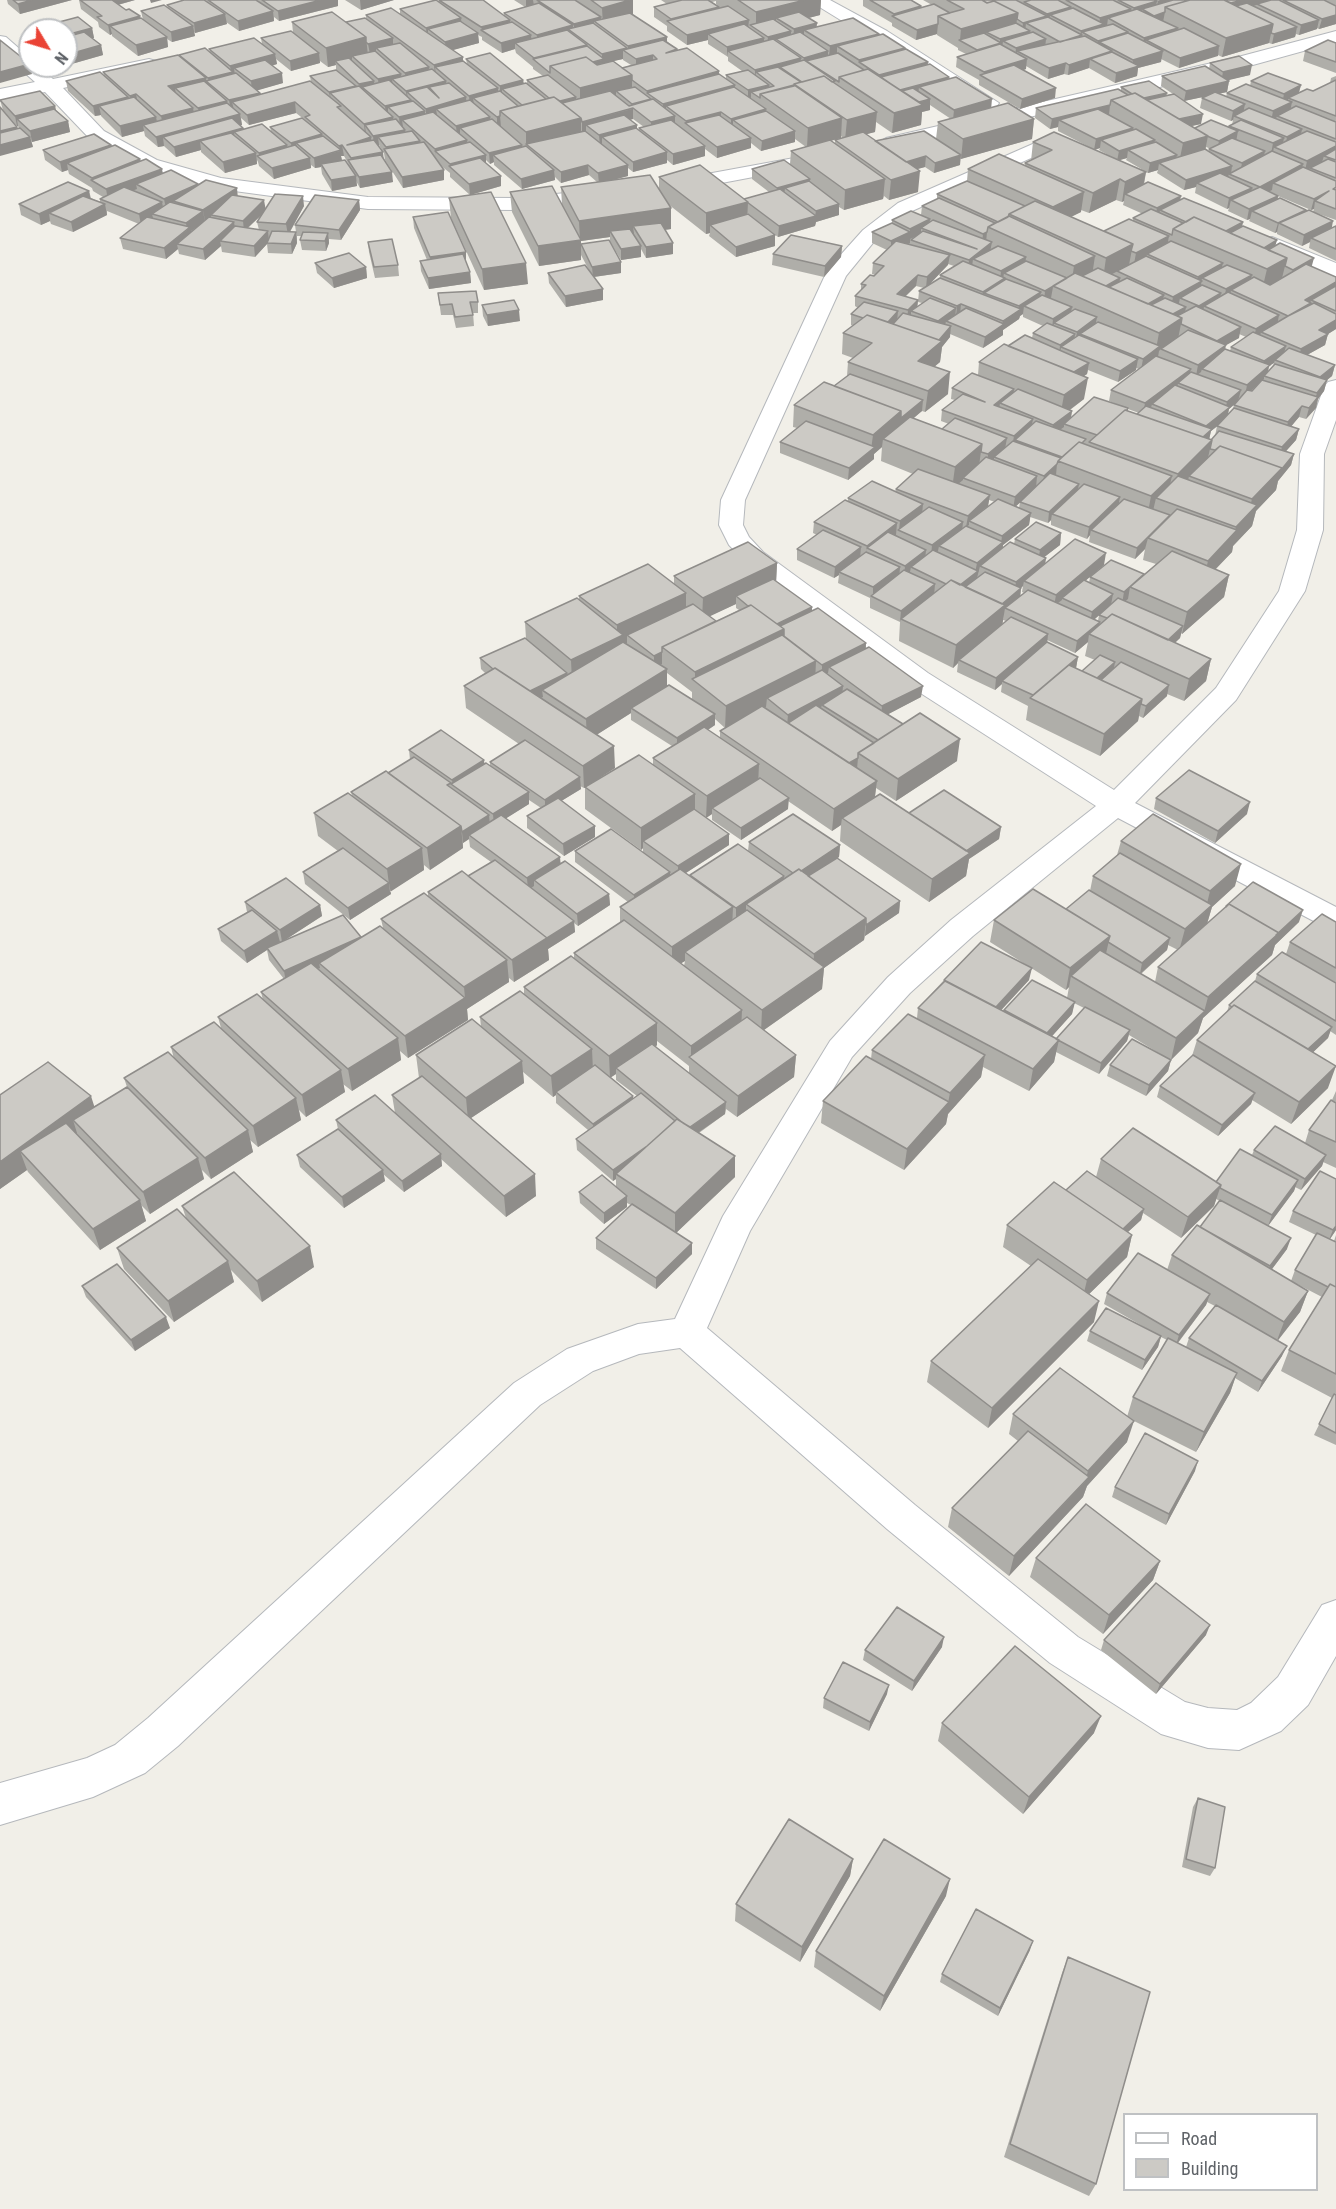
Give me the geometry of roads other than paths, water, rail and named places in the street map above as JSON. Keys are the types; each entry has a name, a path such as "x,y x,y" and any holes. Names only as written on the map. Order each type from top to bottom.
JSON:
{"street":[{"path":"817,0 881,35 1062,148 905,207 870,234 836,274 733,500 731,525 738,540 754,557 918,679 1116,804 1336,920"},
{"path":"866,149 1242,62 1336,36"},
{"path":"0,41 49,85 97,135 150,164 219,184 368,203 516,204 626,193"},
{"path":"1313,42 1336,50"},
{"path":"0,96 164,62"},
{"path":"660,189 810,161"},
{"path":"1253,235 1336,271"},
{"path":"687,1332 735,1226 841,1049 899,985 962,928 1116,804 1226,694 1292,591 1310,530 1312,454 1336,387"},
{"path":"0,1804 93,1777 130,1759 163,1732 527,1394 580,1360 638,1339 687,1332 901,1517 1064,1650 1176,1720 1208,1728 1239,1730 1266,1717 1293,1691 1336,1618"}]}
